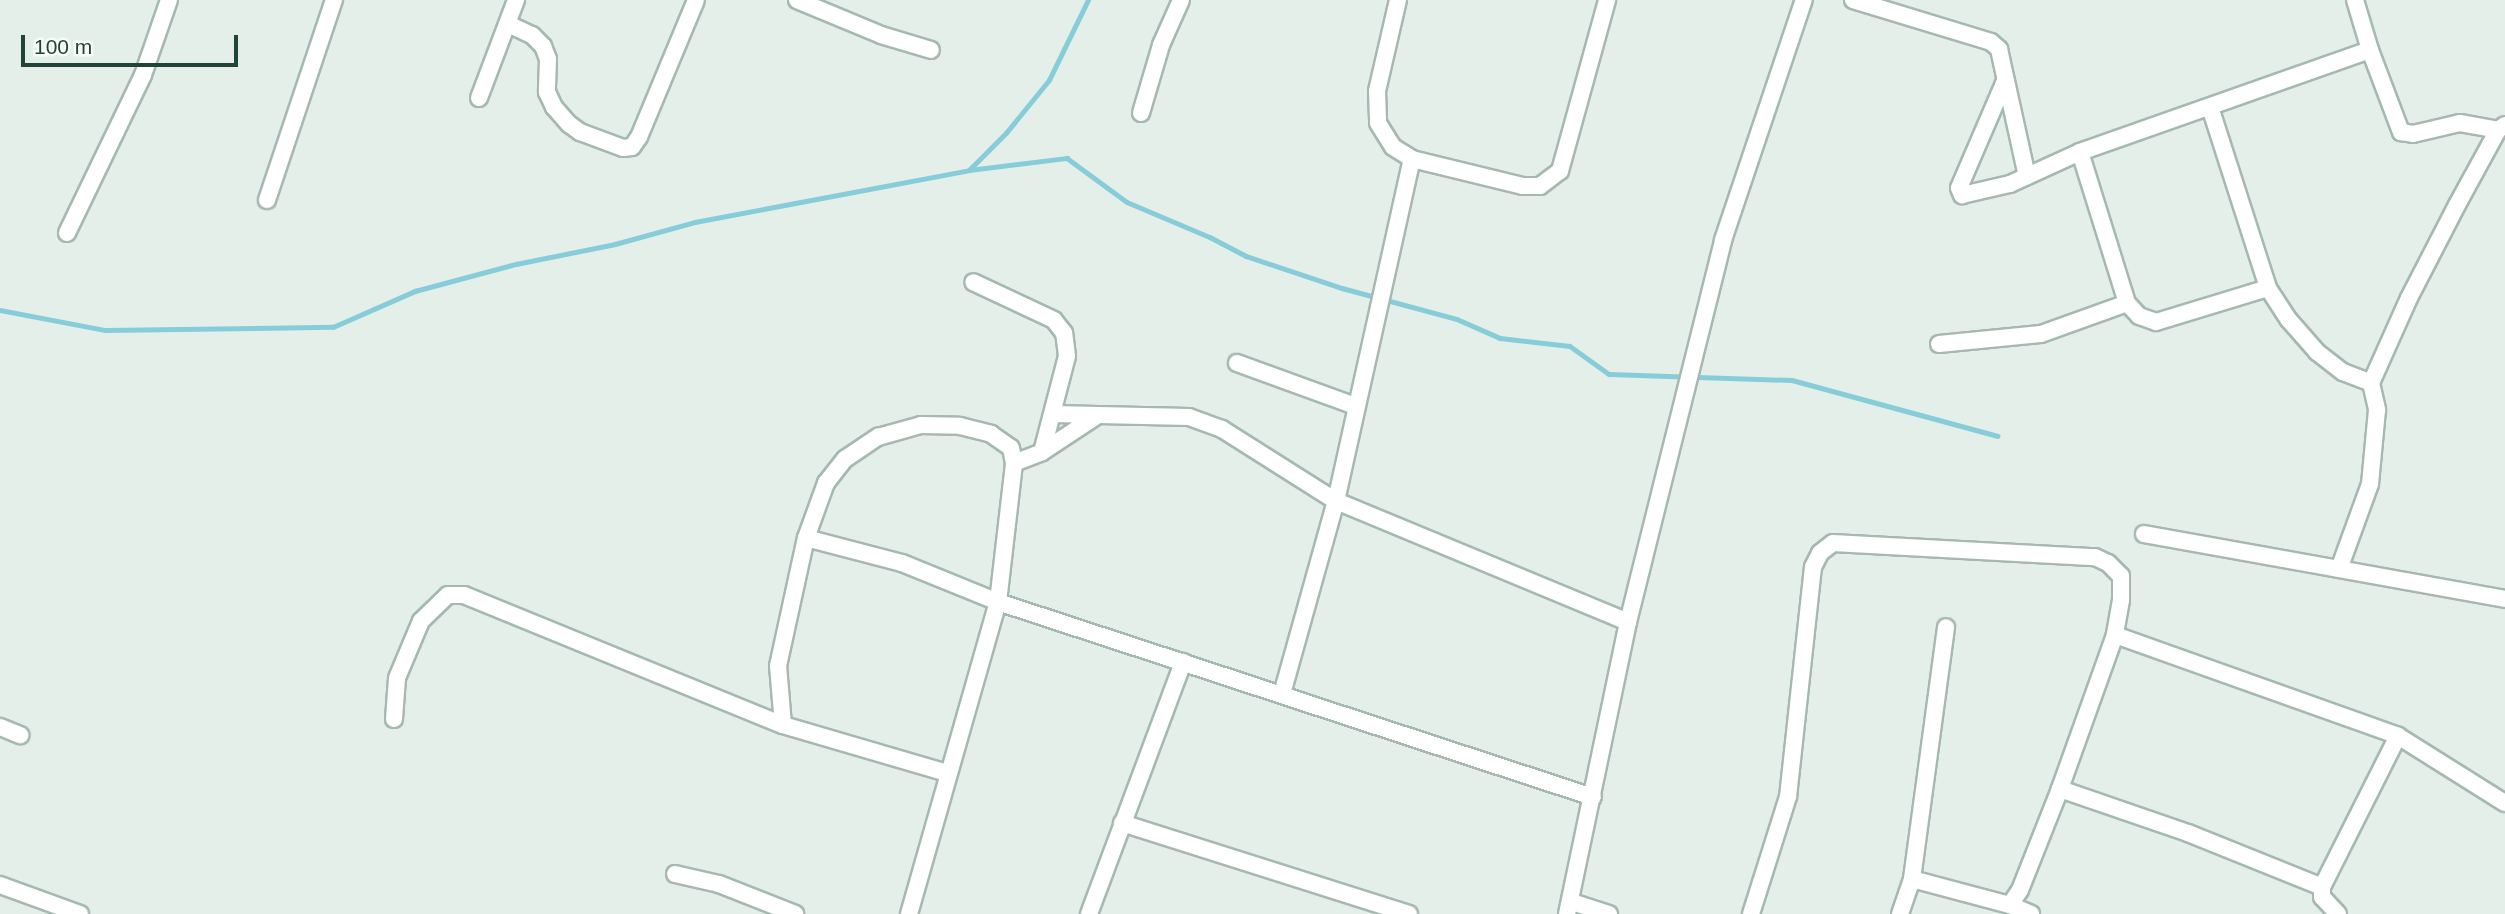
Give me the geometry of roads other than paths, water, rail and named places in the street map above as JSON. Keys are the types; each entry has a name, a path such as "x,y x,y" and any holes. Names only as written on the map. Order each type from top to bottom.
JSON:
{"street":[{"path":"67,233 143,75 169,0"},
{"path":"267,200 334,0"},
{"path":"479,98 516,0"},
{"path":"508,24 532,35 543,46 548,59 547,92 554,107 569,124 580,132 623,148 632,147 639,137 696,0"},
{"path":"797,0 881,35 931,50"},
{"path":"1141,113 1161,45 1181,0"},
{"path":"1398,0 1377,91 1378,123 1393,147 1412,159 1523,186 1540,186 1560,170 1607,0"},
{"path":"1609,914 1569,908 1629,622 1723,240 1804,0"},
{"path":"1853,0 1991,42 1999,49 2027,176"},
{"path":"2339,569 2370,484 2377,410 2371,383 2409,298 2502,128 2460,123 2413,134 2401,132 2370,50 2355,0"},
{"path":"2005,81 1959,192 1967,195 2010,184 2080,152 2370,50"},
{"path":"2210,107 2268,288 2289,320 2317,352 2343,372 2371,383"},
{"path":"2080,152 2126,303 2139,316 2156,322 2268,288"},
{"path":"1282,694 1336,501 1412,159"},
{"path":"973,282 1054,320 1064,333 1067,356 1042,452"},
{"path":"1939,344 2041,334 2126,303"},
{"path":"1237,363 1355,406"},
{"path":"1053,414 1189,418 1200,421 1222,429 1336,501 1629,622"},
{"path":"1014,464 1042,452 1095,417"},
{"path":"783,725 778,666 807,538 826,483 845,459 877,437 921,425 960,426 991,434 1011,448 1014,464 998,602 947,773 909,914"},
{"path":"2144,534 2505,599"},
{"path":"807,538 902,563 998,602 1593,797"},
{"path":"1751,914 1788,797 1813,567 1820,553 1833,543 2095,557 2121,576 2121,600 2115,635 2060,789 2020,890 2010,905"},
{"path":"394,719 397,678 421,621 448,595 464,595 783,725 947,773"},
{"path":"1900,914 1912,879 1946,627"},
{"path":"2115,635 2398,736 2502,795"},
{"path":"1089,914 1183,662"},
{"path":"0,727 20,735"},
{"path":"2338,914 2322,897 2322,887 2398,736"},
{"path":"2060,789 2188,833 2322,887"},
{"path":"1122,822 1409,914"},
{"path":"675,874 719,884 795,914"},
{"path":"1912,879 2010,905 2031,914"},
{"path":"0,885 80,914"}],"waterway":[{"path":"969,170 1006,133 1049,80 1088,0"},
{"path":"0,310 105,330 333,327 415,291 516,264 615,244 695,222 969,170 1067,158 1127,202 1210,237 1246,256 1342,288 1457,319 1500,338 1570,346 1609,374 1792,380 1998,436"}]}
